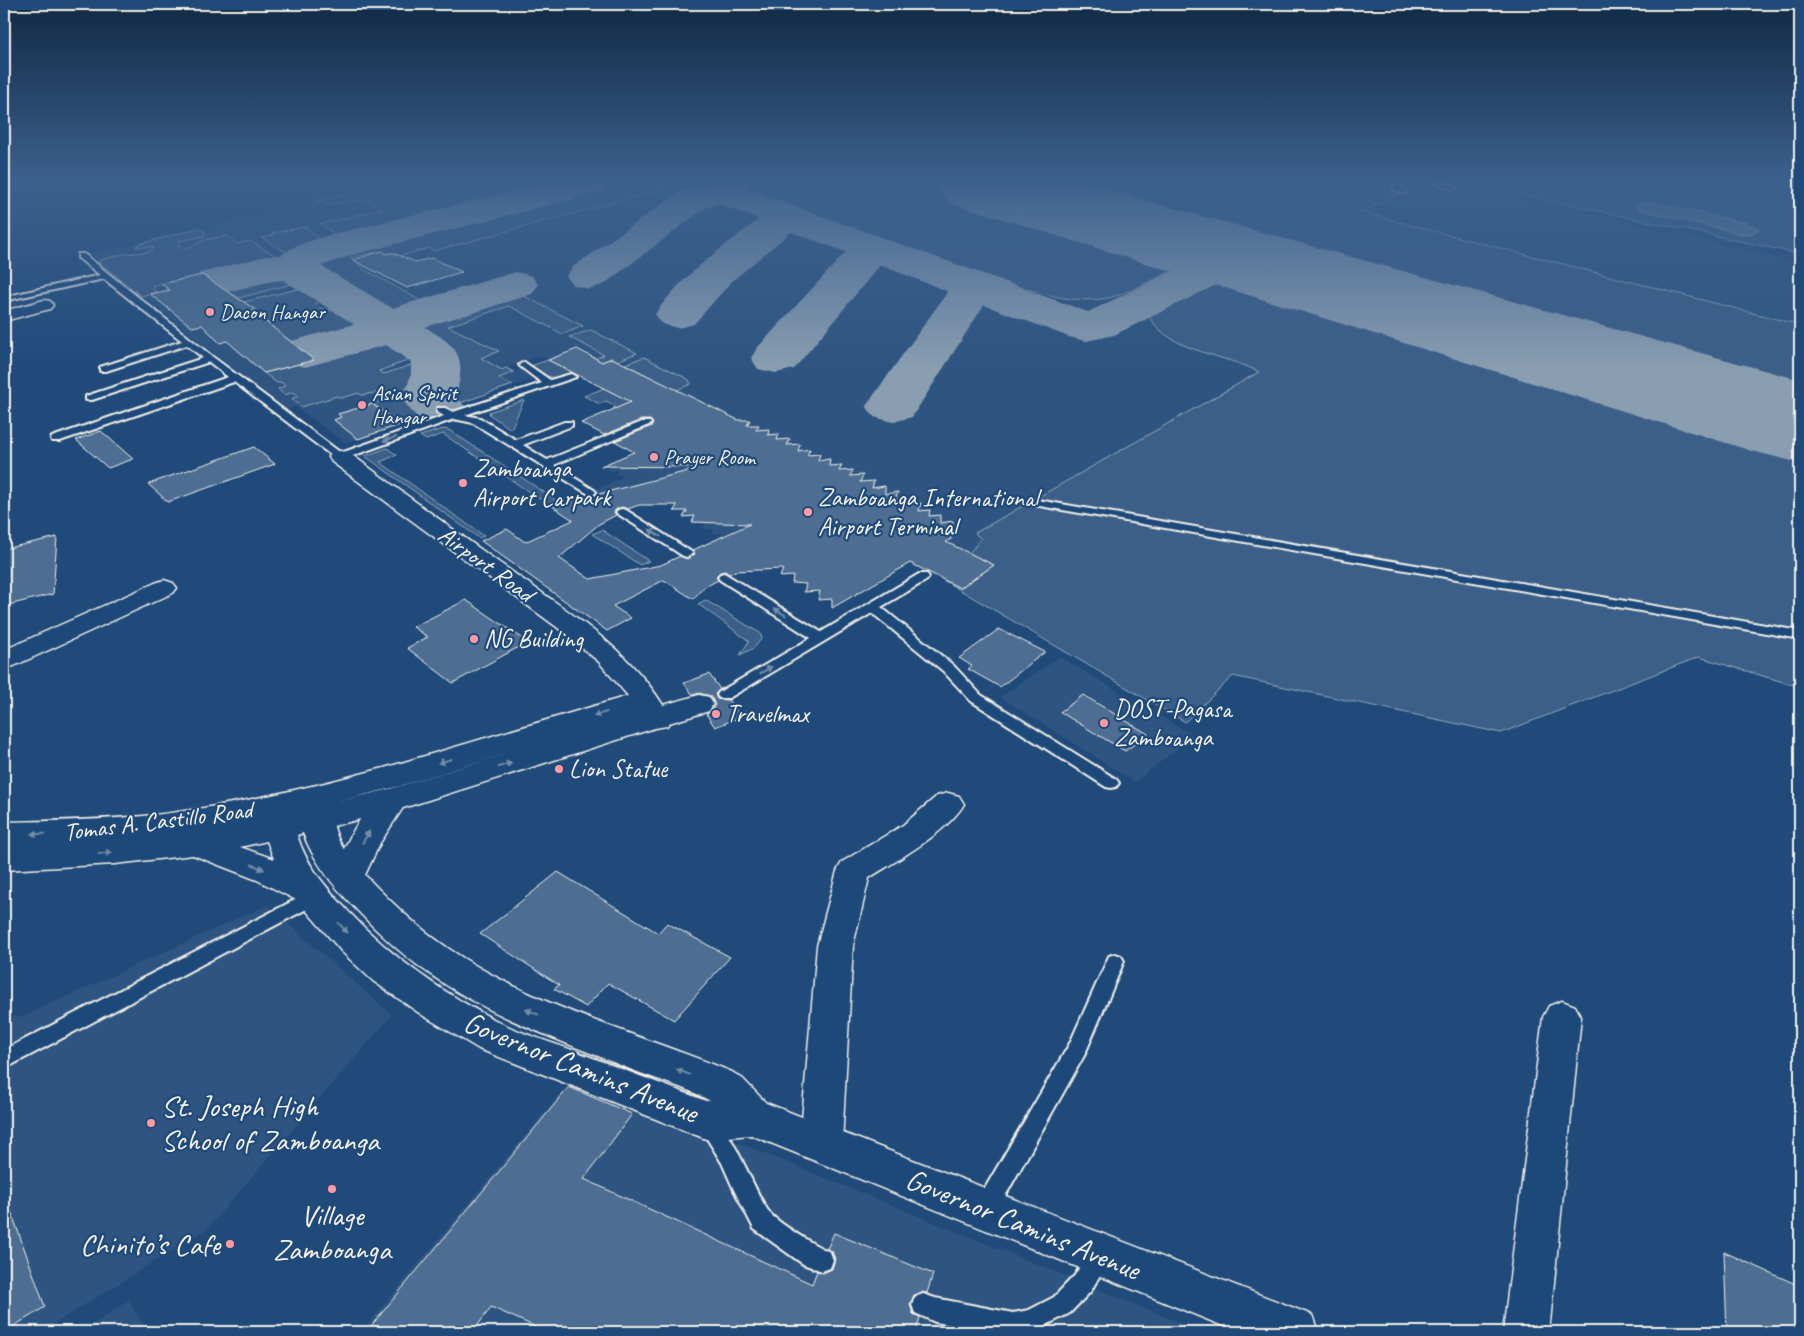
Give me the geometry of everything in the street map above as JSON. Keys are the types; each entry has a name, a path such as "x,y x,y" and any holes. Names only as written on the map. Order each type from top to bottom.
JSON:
{"street":[{"path":"4,316 44,305"},
{"name":"Airport Road","path":"340,457 588,640 629,676 652,709"},
{"path":"4,660 164,588"},
{"path":"313,808 385,778 652,709 712,700"},
{"path":"313,808 392,800 652,709"},
{"path":"347,878 355,856 366,836 392,800"},
{"path":"821,1143 836,946 854,871 914,833 948,804"},
{"name":"Tomas A. Castillo Road","path":"4,858 61,857 176,839 313,808"},
{"name":"Governor Camins Avenue","path":"313,808 319,837 347,878 393,927 415,946 464,979 516,1006 738,1102 821,1143 1295,1332"},
{"name":"Governor Camins Avenue","path":"278,816 286,851 299,876 312,894 355,942 386,970 435,1004 492,1037 706,1120 738,1102"},
{"name":"Tomas A. Castillo Road","path":"4,834 77,833 176,839"},
{"path":"176,839 268,871 312,894"},
{"path":"1526,1332 1562,1017"}],"lane":[{"path":"81,256 235,378 340,457 453,416 571,377"},
{"path":"4,299 106,276"},
{"path":"102,369 189,342"},
{"path":"89,398 210,358"},
{"path":"524,365 549,384"},
{"path":"56,439 235,378"},
{"path":"476,420 475,415 483,406"},
{"path":"441,410 453,416 476,420 590,492"},
{"path":"516,444 568,424"},
{"path":"546,464 646,424"},
{"path":"1032,502 1800,635"},
{"path":"622,512 687,553"},
{"path":"724,577 821,638"},
{"path":"712,700 923,577"},
{"path":"873,607 948,668 976,698 1111,783"},
{"path":"4,1060 312,894"},
{"path":"986,1209 1078,1048 1115,961"},
{"path":"706,1120 730,1157 741,1183 762,1221 811,1256 822,1260"},
{"path":"923,1305 935,1310 1013,1325 1032,1321 1062,1305 1083,1283 1101,1255"}],"shaded area":[{"path":"126,245 1726,245 1800,263 1800,687 1699,657 1501,733 1233,676 1185,722 911,562 832,608 832,599 818,600 820,591 804,592 806,584 792,583 793,576 780,577 782,569 755,561 710,584 693,599 645,568 661,565 678,558 718,538 723,533 711,534 715,529 703,529 706,523 692,522 694,516 683,517 686,511 674,511 677,505 663,505 648,501 607,519 590,531 552,506 574,499 624,475 616,475 618,470 608,471 611,466 601,466 634,452 605,436 694,399 605,355 566,369 540,356 507,368 514,372 521,369 537,378 346,443 295,407 285,410 90,254"},
{"path":"137,245 180,245 180,248 186,248 192,245 258,245 287,262 212,281 204,276 152,286 156,292 141,296 98,261 123,254 147,252 154,247 136,247"},
{"path":"274,245 319,245 296,258"},
{"path":"354,245 455,245 434,251 429,248 400,256 393,253 387,254 382,251 350,258 358,262 360,267 421,301 414,312 398,316 385,315 307,268 311,260"},
{"path":"900,245 1124,245 1162,257 1171,265 1172,269 1168,273 1130,291 1096,300 1059,297 1013,285"},
{"path":"1266,245 1490,245 1800,325 1800,395"},
{"path":"1759,245 1800,245 1800,254"},
{"path":"275,270 286,272 298,280 292,284 239,298 233,294 170,310 160,301 220,286 218,284 261,272"},
{"path":"1230,283 1256,285 1800,449 1800,687 1699,657 1501,733 1233,676 1185,722 943,580 960,588 993,566 969,553 981,539 975,533 1259,372 1200,351 1171,338 1159,329 1149,317 1150,313 1209,286"},
{"path":"306,287 321,295 321,299 315,305 318,308 355,315 372,325 372,328 357,335 303,351 260,317 248,320 240,315 255,310 244,302"},
{"path":"503,292 520,294 583,326 563,334 509,306 448,326 499,351 481,358 502,370 506,368 514,372 499,378 513,385 451,406 438,398 448,369 449,361 447,356 438,346 407,328 407,324 411,320 428,315 436,318 454,317 484,309 501,303 490,296"},
{"path":"591,330 637,353 617,361 612,358 556,378 547,376 530,366 548,360 566,369 604,355 569,337"},
{"path":"378,337 395,339 418,354 418,357 379,371 384,374 417,363 427,363 429,368 425,380 413,387 361,395 359,393 341,398 337,396 301,407 292,399 298,396 293,392 284,395 278,389 285,386 281,382 277,383 264,373 314,360 307,354 361,339"},
{"path":"644,357 688,379 691,384 615,409 613,408 616,406 606,401 600,404 584,396 642,373 625,364"},
{"path":"419,397 419,402 432,413 399,423 372,403"},
{"path":"524,400 511,429 490,415 489,412"},
{"path":"443,429 449,430 556,500 547,504 443,434 426,440 420,436"},
{"path":"387,448 397,455 380,462 484,536 479,538 365,456"},
{"path":"602,530 649,561 640,565 592,534"},
{"path":"705,600 760,633 762,638 754,648 740,655 749,641 698,604"},
{"path":"1060,657 1194,736 1135,782 1000,697"},
{"name":"St. Joseph High School of Zamboanga","path":"267,905 392,1015 207,1229 41,1332 4,1332 4,1016 22,1017"},
{"path":"575,1076 1203,1332 361,1332"},
{"path":"129,1300 147,1332 82,1332"}],"building":[{"path":"382,251 387,254 393,253 415,262 432,258 462,272 407,288 353,260"},
{"path":"202,275 256,310 252,311 314,360 264,373 227,341 220,343 202,325 192,327 150,294 170,290 161,284"},
{"name":"Zamboanga International Airport Terminal","path":"577,349 602,362 612,358 738,420 750,420 747,425 759,425 756,430 769,429 768,435 779,434 777,440 790,439 787,445 800,444 798,451 810,449 807,455 820,454 818,461 830,459 829,466 842,465 839,471 853,470 850,476 863,475 860,482 874,481 872,488 885,486 885,494 898,492 895,499 909,498 906,505 921,503 919,511 930,510 929,516 940,515 940,523 953,521 951,539 946,542 994,565 960,588 910,563 832,608 832,599 818,600 820,591 804,592 806,584 792,583 793,576 780,577 783,569 735,571 729,574 725,571 720,572 716,576 718,580 703,588 693,599 664,580 613,606 631,618 607,631 481,541 507,529 525,542 573,520 552,506 692,470 692,467 601,466 634,452 615,441 652,426 653,423 650,420 641,420 604,435 581,423 631,402 548,360","holes":["639,505 677,505 674,511 687,511 683,517 695,516 692,522 750,524 693,550 695,554 688,559 680,556 661,565 590,579 559,558 599,524 616,515 614,512 617,509 622,507 628,509"]},
{"path":"372,404 400,425 358,439 334,420 341,417 338,414"},
{"path":"101,431 133,459 108,468 76,440"},
{"path":"254,447 275,464 168,502 148,484"},
{"path":"57,537 53,594 4,606 4,549"},
{"name":"NG Building","path":"466,600 528,642 453,683 407,648 428,637 413,627"},
{"path":"999,629 1045,652 1000,687 968,669 972,666 959,658"},
{"path":"709,674 720,689 715,694 717,699 728,700 741,717 715,727 706,714 711,712 715,705 711,696 699,693 693,695 684,683"},
{"name":"DOST-Pagasa Zamboanga","path":"1083,695 1148,734 1125,751 1060,712"},
{"path":"558,872 658,933 667,923 730,957 674,1020 608,983 586,1007 554,989 559,985 480,934"},
{"path":"569,1087 632,1114 584,1179 812,1284 817,1271 823,1273 832,1269 835,1259 832,1251 827,1249 834,1233 933,1274 927,1293 922,1292 914,1295 910,1304 913,1314 920,1317 916,1332 547,1332 491,1307 473,1332 366,1332"},
{"path":"7,1200 45,1307 4,1332 4,1201"},
{"path":"1724,1252 1800,1286 1800,1332 1727,1332"}],"taxiway":[{"path":"297,266 297,262 311,255 340,245"},
{"path":"588,276 630,245"},
{"path":"678,314 717,272 750,245"},
{"path":"776,358 866,256 867,251 862,245"},
{"path":"865,245 1086,327 1097,325 1200,276"},
{"path":"1197,246 1212,259 1210,269 1200,276"},
{"path":"215,282 266,269 297,266"},
{"path":"297,266 297,270 393,328"},
{"path":"1200,276 1235,269 1269,270 1293,274"},
{"path":"893,406 968,295 969,291 965,283"},
{"path":"387,324 516,285"},
{"path":"305,352 393,328"},
{"path":"393,328 429,350 433,356 437,368 429,400 441,410"}],"runway":[{"path":"1194,245 1800,422"}],"place":[{"name":"Dacon Hangar","path":"210,312"},
{"name":"Asian Spirit Hangar","path":"362,405"},
{"name":"Prayer Room","path":"654,457"},
{"name":"Zamboanga Airport Carpark","path":"463,483"},
{"name":"Zamboanga International Airport Terminal","path":"808,512"},
{"name":"NG Building","path":"474,639"},
{"name":"Travelmax","path":"716,714"},
{"name":"DOST-Pagasa Zamboanga","path":"1104,723"},
{"name":"Lion Statue","path":"559,769"},
{"name":"St. Joseph High School of Zamboanga","path":"151,1123"},
{"name":"Village Zamboanga","path":"332,1189"},
{"name":"Chinito’s Cafe","path":"230,1244"}]}
